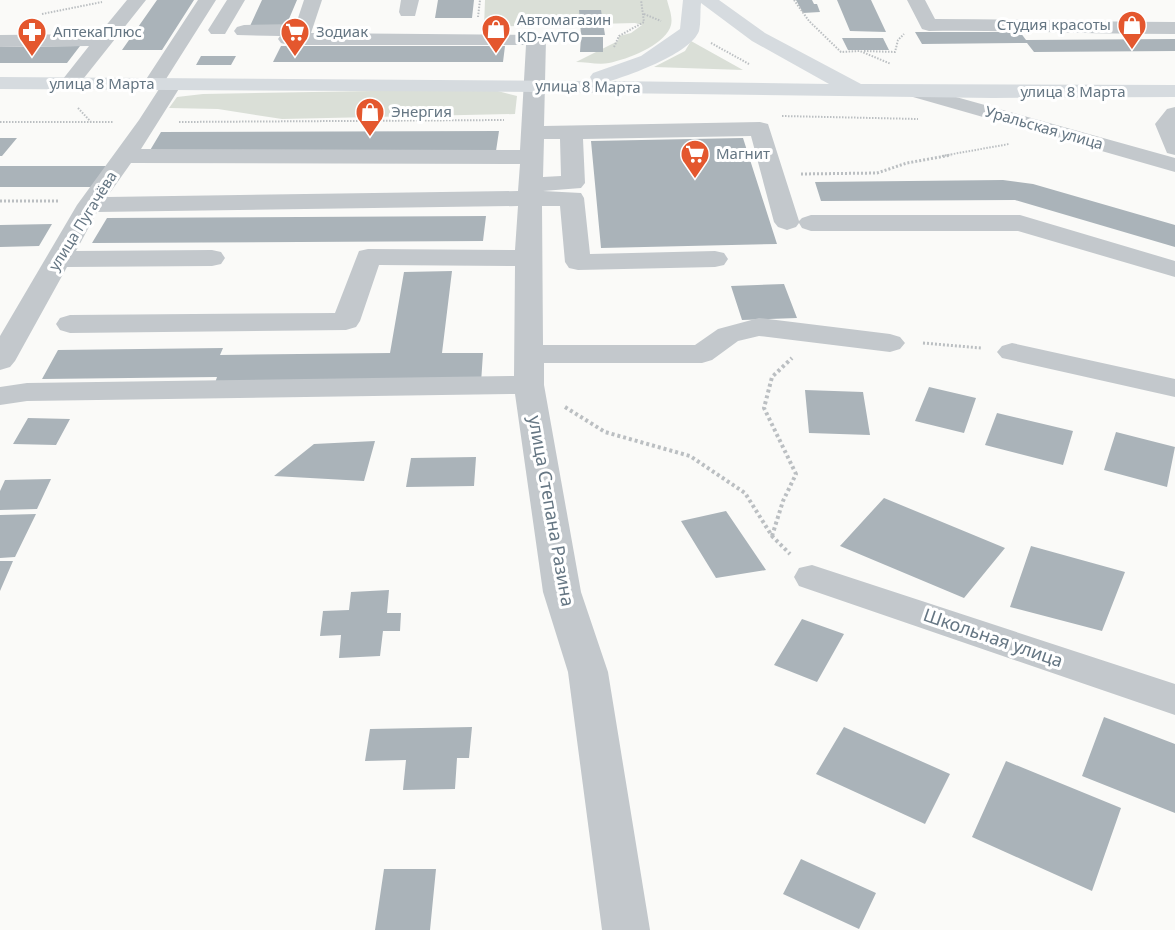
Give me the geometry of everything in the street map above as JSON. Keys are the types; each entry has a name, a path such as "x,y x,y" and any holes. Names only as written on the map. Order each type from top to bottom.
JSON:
{"main road":[{"path":"533,86 575,81 632,69 669,50 689,32 692,0"},
{"path":"708,0 729,17 761,37 857,90"},
{"name":"улица 8 Марта","path":"0,83 1175,91"}],"street":[{"path":"69,84 137,0"},
{"name":"улица Пугачёва","path":"0,361 91,203 149,122 162,84 207,0"},
{"path":"218,30 236,0"},
{"path":"244,32 304,30 313,0"},
{"path":"916,0 929,25 1034,24 1060,28 1175,28"},
{"name":"улица Степана Разина","path":"288,39 536,39 528,258 529,369 562,592 588,672 626,930"},
{"path":"0,41 104,40"},
{"name":"Уральская улица","path":"913,91 1175,165"},
{"path":"1175,114 1166,124 1175,148"},
{"path":"124,156 531,136 571,132 760,129 799,223 1020,223 1175,269"},
{"path":"91,203 530,191 573,183 571,132"},
{"path":"530,191 572,198 578,262 716,258"},
{"path":"70,324 346,321 368,257 528,258"},
{"path":"58,259 212,258"},
{"path":"0,396 27,392 529,369 702,354 728,335 759,327 890,343"},
{"path":"1012,352 1175,388"},
{"name":"Школьная улица","path":"812,577 1175,700"}],"path":[{"path":"42,14 110,0"},
{"path":"478,17 480,0"},
{"path":"575,81 576,62 611,55 619,36 644,22 641,0"},
{"path":"794,0 799,12 830,39 841,52 895,51 898,40 909,30 929,25"},
{"path":"644,14 689,32 766,74 769,90"},
{"path":"860,51 900,68"},
{"path":"777,116 802,117"},
{"path":"0,122 149,122 531,136"},
{"path":"795,174 877,172 907,163 1010,144"},
{"path":"0,201 91,203"},
{"path":"890,343 952,344 1012,352"},
{"path":"772,536 783,501 796,474 764,408 772,377 795,355"},
{"path":"529,369 605,432 690,456 745,493 772,536 812,577"}],"shaded area":[{"path":"485,0 667,0 672,21 666,35 635,55 605,64 576,62 618,41 619,36 631,33 642,25 635,23 484,27"},
{"path":"691,41 743,70 654,67 685,51"},
{"path":"490,89 517,96 515,114 282,119 218,109 169,108 177,97 203,94"}],"building":[{"path":"157,0 194,0 162,50 122,50"},
{"path":"262,0 297,0 286,26 250,26"},
{"path":"438,0 474,0 472,18 435,18"},
{"path":"796,0 812,0 814,4 817,4 820,12 803,13"},
{"path":"837,0 871,0 886,32 850,31"},
{"path":"579,10 601,10 605,35 581,35"},
{"path":"915,32 1020,32 1026,40 1175,39 1175,51 1034,52 1027,43 922,44"},
{"path":"581,37 603,37 603,52 580,52"},
{"path":"842,38 883,38 889,50 848,50"},
{"path":"80,46 67,63 0,63 0,47"},
{"path":"281,46 505,46 503,62 273,62"},
{"path":"201,56 236,56 231,65 196,65"},
{"path":"499,131 496,151 149,152 161,132"},
{"path":"0,138 17,138 2,156 0,156"},
{"path":"743,138 777,244 601,248 591,141"},
{"path":"0,166 108,166 95,187 0,187"},
{"path":"1003,180 1033,184 1175,225 1175,247 1015,200 821,201 815,182"},
{"path":"486,216 483,241 92,243 107,218"},
{"path":"52,224 39,246 0,247 0,225"},
{"path":"452,271 442,353 483,353 481,383 214,386 217,377 42,379 58,350 223,348 220,355 390,353 404,272"},
{"path":"784,284 797,318 742,320 731,286"},
{"path":"929,387 976,398 964,433 915,421"},
{"path":"805,390 863,392 870,435 809,433"},
{"path":"997,413 1073,431 1063,465 985,445"},
{"path":"28,418 70,419 56,445 13,444"},
{"path":"1116,432 1175,447 1167,487 1104,470"},
{"path":"375,441 364,481 274,476 314,444"},
{"path":"476,457 474,486 406,487 411,458"},
{"path":"51,479 37,509 0,510 0,491 5,480"},
{"path":"884,498 1005,548 964,598 840,546"},
{"path":"726,511 766,570 716,578 681,521"},
{"path":"36,514 15,557 0,558 0,515"},
{"path":"1031,546 1125,572 1102,631 1010,607"},
{"path":"0,561 13,561 0,591"},
{"path":"389,590 387,613 401,613 400,631 383,631 380,656 339,658 341,635 320,636 323,611 349,610 351,592"},
{"path":"802,619 844,634 817,682 774,665"},
{"path":"1104,717 1175,744 1175,813 1082,776"},
{"path":"472,727 469,758 457,758 455,789 403,790 406,760 365,761 370,729"},
{"path":"844,727 950,774 925,824 816,774"},
{"path":"1006,761 1121,808 1092,891 972,837"},
{"path":"801,859 876,893 859,929 783,894"},
{"path":"384,869 436,869 430,930 375,930"}],"place":[{"name":"Студия красоты","path":"1132,50"},
{"name":"Автомагазин KD-AVTO","path":"496,54"},
{"name":"АптекаПлюс","path":"32,58"},
{"name":"Зодиак","path":"295,58"},
{"name":"Энергия","path":"370,138"},
{"name":"Магнит","path":"695,180"}]}
